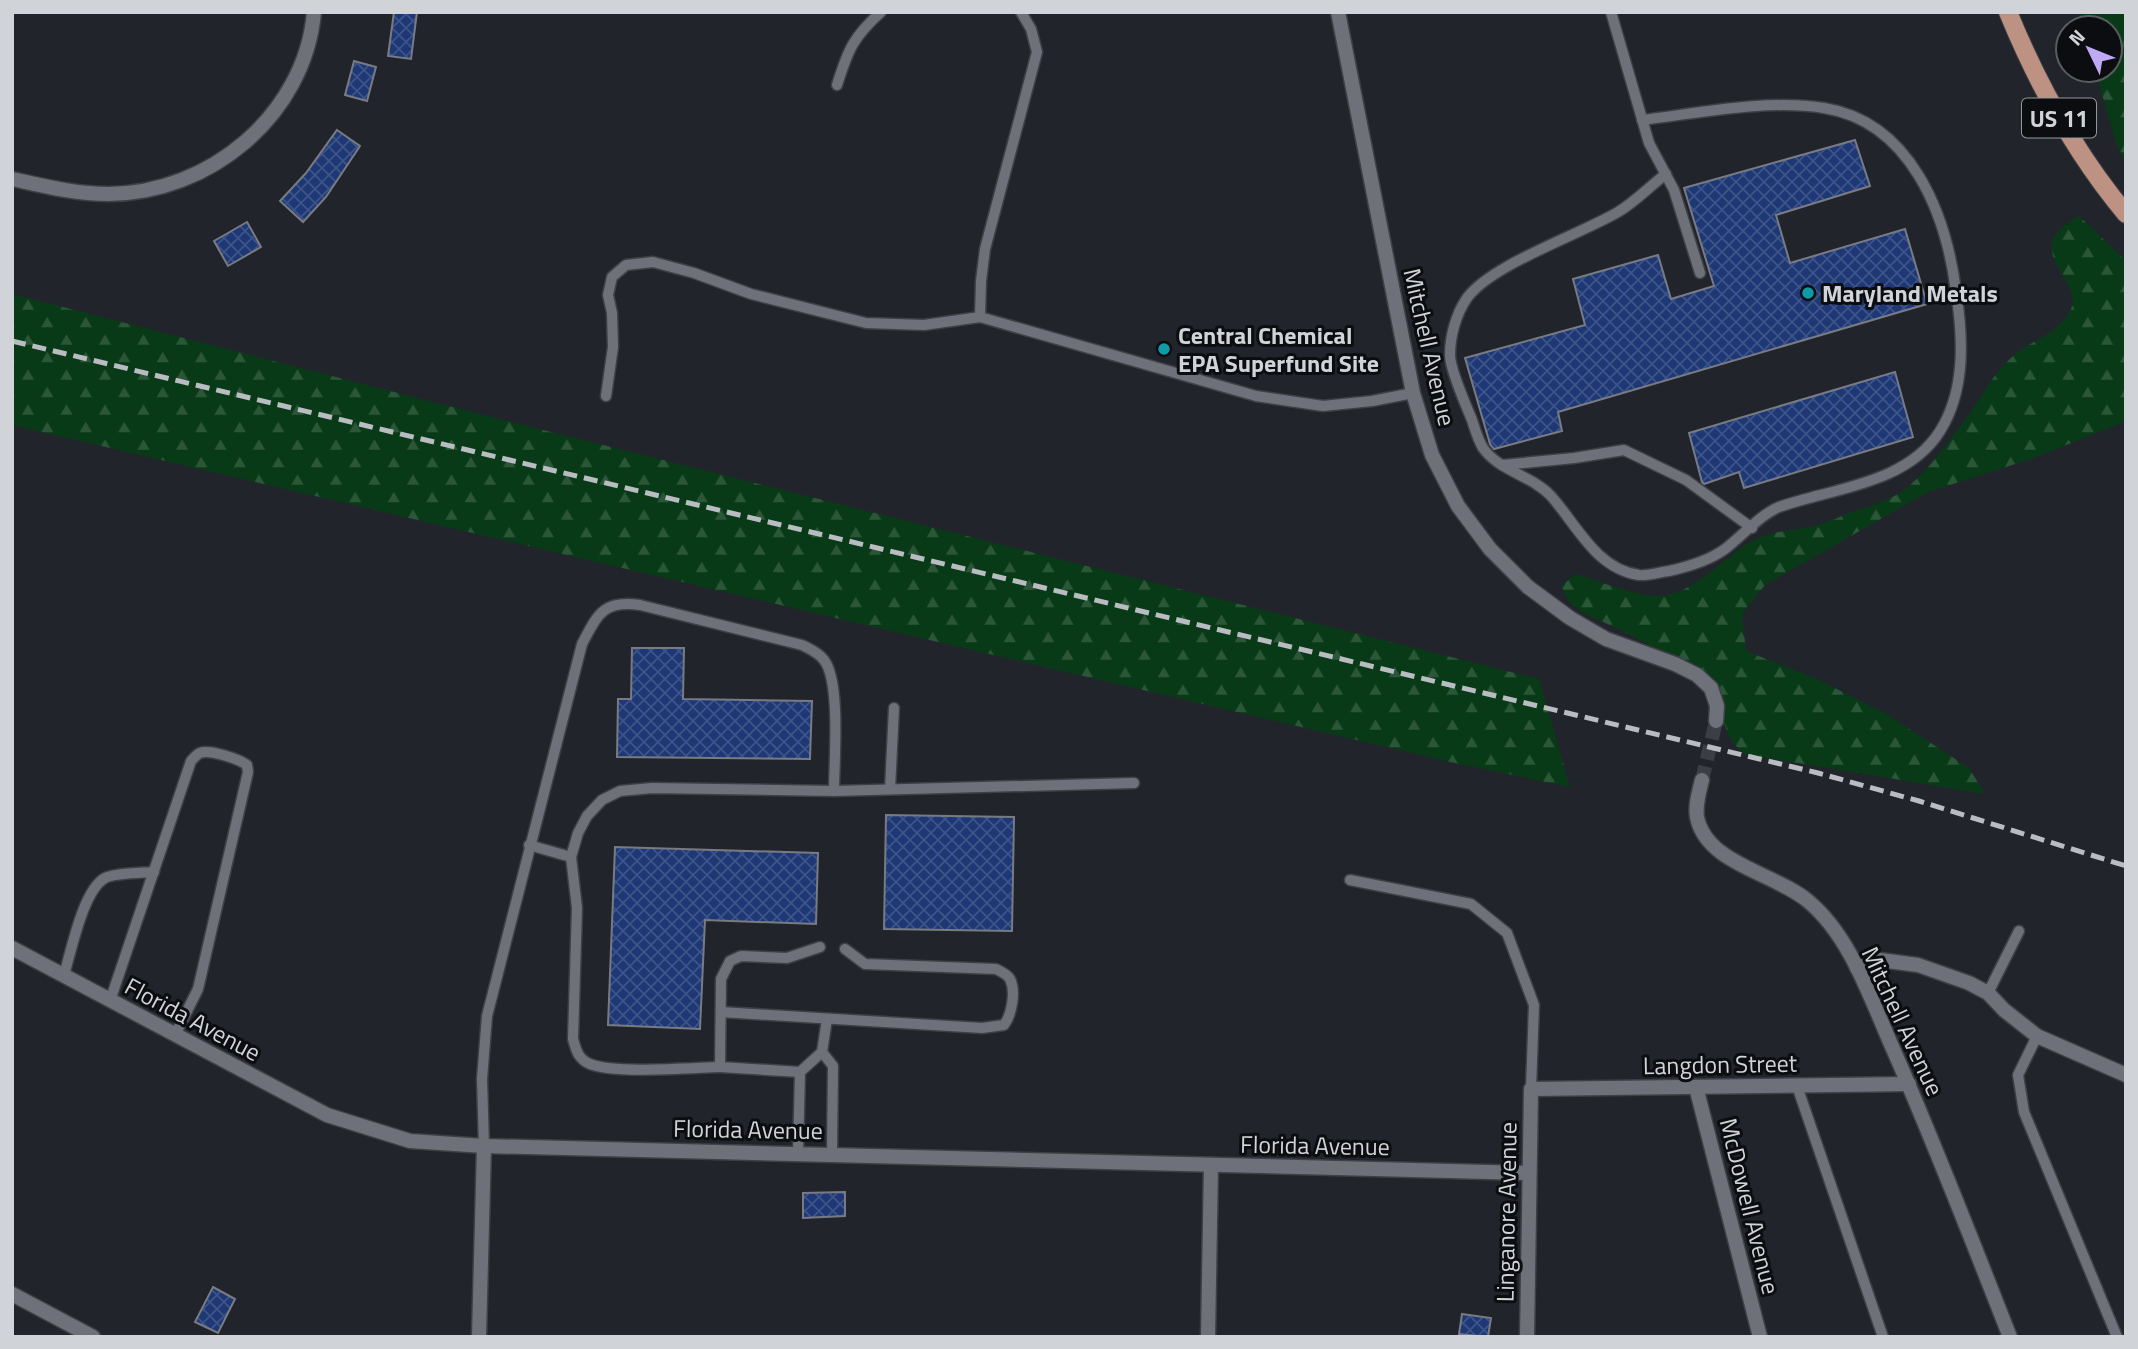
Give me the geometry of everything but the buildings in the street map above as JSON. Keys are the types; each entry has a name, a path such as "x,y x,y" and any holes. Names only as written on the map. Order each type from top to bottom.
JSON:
{"main road":[{"name":"US 11","path":"2008,12 2025,52 2067,132 2126,214"}],"street":[{"path":"12,179 63,191 108,194 146,190 185,181 227,157 261,128 286,97 304,61 314,12"},
{"name":"Mitchell Avenue","path":"1338,12 1413,393 1433,455 1458,506 1490,549 1528,587 1570,618 1606,639 1675,664 1697,675 1711,688 1717,706 1716,722"},
{"name":"Mitchell Avenue","path":"1702,780 1697,814 1702,832 1710,844 1733,860 1807,900 1831,926 1857,968 1909,1084 2011,1337"},
{"name":"Florida Avenue","path":"12,947 327,1115 410,1141 484,1146 1529,1173"},
{"path":"1857,968 1880,960 1918,965 1969,983 1988,993 2004,1010 2037,1036 2126,1075"},
{"name":"Langdon Street","path":"1531,1089 1909,1084"},
{"name":"McDowell Avenue","path":"1696,1087 1760,1337"},
{"name":"Linganore Avenue","path":"1527,1337 1531,1089"},
{"path":"479,1337 484,1146"},
{"path":"1208,1337 1211,1165"},
{"path":"12,1294 93,1337"}],"lane":[{"path":"837,85 847,53 860,30 881,12"},
{"path":"980,317 985,248 1037,52 1031,29 1021,12"},
{"path":"1611,12 1648,143 1674,190 1700,273"},
{"path":"1642,120 1779,105 1825,108 1875,127 1897,145 1917,172 1935,207 1951,255 1961,325 1960,369 1953,406 1940,432 1923,452 1888,475 1773,509 1721,552 1682,568 1642,576 1622,570 1599,556 1548,493 1483,449 1450,358 1456,318 1469,296 1492,275 1620,210 1665,174"},
{"path":"606,396 613,347 612,313 608,295 612,277 626,265 653,262 694,273 751,294 866,323 924,325 980,317 1256,396 1323,406 1413,393"},
{"path":"1502,464 1574,458 1624,450 1686,480 1752,528"},
{"path":"484,1146 482,1079 486,1016 582,643 596,617 606,607 624,603 802,645 824,660 832,674 834,696 834,791"},
{"path":"890,789 894,708"},
{"path":"110,1000 191,761 204,751 241,760 247,765 248,772 198,989 175,1035"},
{"path":"827,1019 822,1052 800,1072 720,1067 617,1069 589,1064 577,1054 573,1038 578,908 571,857 578,833 587,816 602,800 620,791 652,788 834,791 1134,783"},
{"path":"529,845 571,857"},
{"path":"64,975 87,900 95,887 105,878 155,872"},
{"path":"1350,880 1471,904 1507,933 1534,1005 1531,1089"},
{"path":"1988,993 2019,931"},
{"path":"720,1067 721,979 730,961 741,956 788,958 820,947"},
{"path":"720,1012 982,1028 1004,1025 1008,1019 1012,1005 1012,982 1006,974 996,969 865,964 845,949"},
{"path":"2037,1036 2018,1075 2024,1112 2117,1337"},
{"path":"822,1052 832,1066 832,1154"},
{"path":"798,1153 800,1072"},
{"path":"1797,1086 1883,1337"}],"green space":[{"path":"2126,12 2126,164 2116,143 2099,84 2124,84 2124,14 2080,14"},
{"path":"2079,216 2126,261 2126,421 2034,458 1928,492 1765,585 1742,614 1746,651 1817,679 1888,715 1969,768 1985,794 1744,754 1731,741 1721,705 1703,674 1585,614 1570,603 1561,586 1576,574 1644,595 1662,596 1676,593 1701,579 1748,543 1761,537 1822,524 1882,502 1903,491 1940,453 2004,365 2018,352 2064,321 2073,301 2070,289 2052,254 2053,242 2060,229"},
{"path":"12,294 1539,679 1570,787 1450,762 12,425"}],"tunnel":[{"path":"1702,780 1716,721"}],"railway":[{"path":"12,341 1818,773 1919,801 2126,866"}],"place":[{"name":"Maryland Metals","path":"1808,293"},
{"name":"Central Chemical EPA Superfund Site","path":"1164,349"}]}
